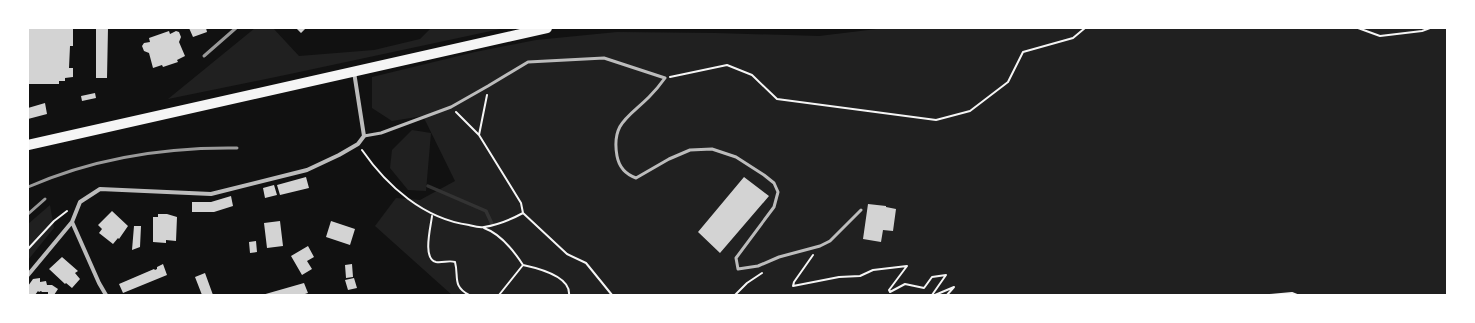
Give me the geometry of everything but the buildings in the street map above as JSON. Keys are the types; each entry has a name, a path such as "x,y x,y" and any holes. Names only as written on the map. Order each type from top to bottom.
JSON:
{"main road":[{"path":"28,145 547,28"}],"street":[{"path":"28,275 72,222 80,202 100,190 211,194 307,170 358,144 364,136 354,72"},
{"path":"72,222 99,283 106,295"}],"lane":[{"path":"364,136 381,133 451,107 528,62 604,58 665,78 649,97 626,117 619,129 615,142 617,158 622,170 628,175 636,178 669,159 690,150 712,149 736,157 774,183 778,192 774,207 736,258 738,269 758,266 780,257 820,246 830,241 861,210"}],"path":[{"path":"665,78 727,65 752,75 777,99 936,120 970,112 1008,82 1023,52 1073,38 1085,28"},
{"path":"1358,28 1380,36 1422,31 1430,28"},
{"path":"479,135 488,86"},
{"path":"451,107 479,135 521,203 524,212 568,254 586,263 612,295"},
{"path":"358,144 375,169 390,184 432,216 454,224 484,228 493,231 517,255 523,265 536,268 561,280 569,288 569,295"},
{"path":"28,249 54,221 80,202"},
{"path":"484,228 510,219 524,212"},
{"path":"432,216 428,254 435,262 455,262 457,270 457,285 461,290 469,295"},
{"path":"820,246 794,282 793,286 839,277 860,276 873,270 907,266 889,290 890,292 905,284 924,288 932,277 946,276 933,295"},
{"path":"499,295 523,265"},
{"path":"735,295 747,283 763,272"},
{"path":"933,295 954,287 947,295"},
{"path":"1270,295 1292,293 1297,295"}],"shaded area":[{"path":"255,28 273,28 299,56 374,50 420,39 431,28 505,28 168,99"},
{"path":"885,28 1447,28 1447,295 452,295 375,226 396,198 420,200 455,181 423,116 392,121 372,108 372,77 475,52 536,40 617,32 819,36"},
{"path":"412,130 431,133 426,191 408,190 390,168 392,150"},
{"path":"50,205 54,228 28,260 28,224"}],"waterway":[{"path":"428,186 486,211 492,224"}],"railway":[{"path":"204,56 236,28"},
{"path":"28,187 78,169 130,156 183,150 237,148"},
{"path":"28,214 45,199"}]}
